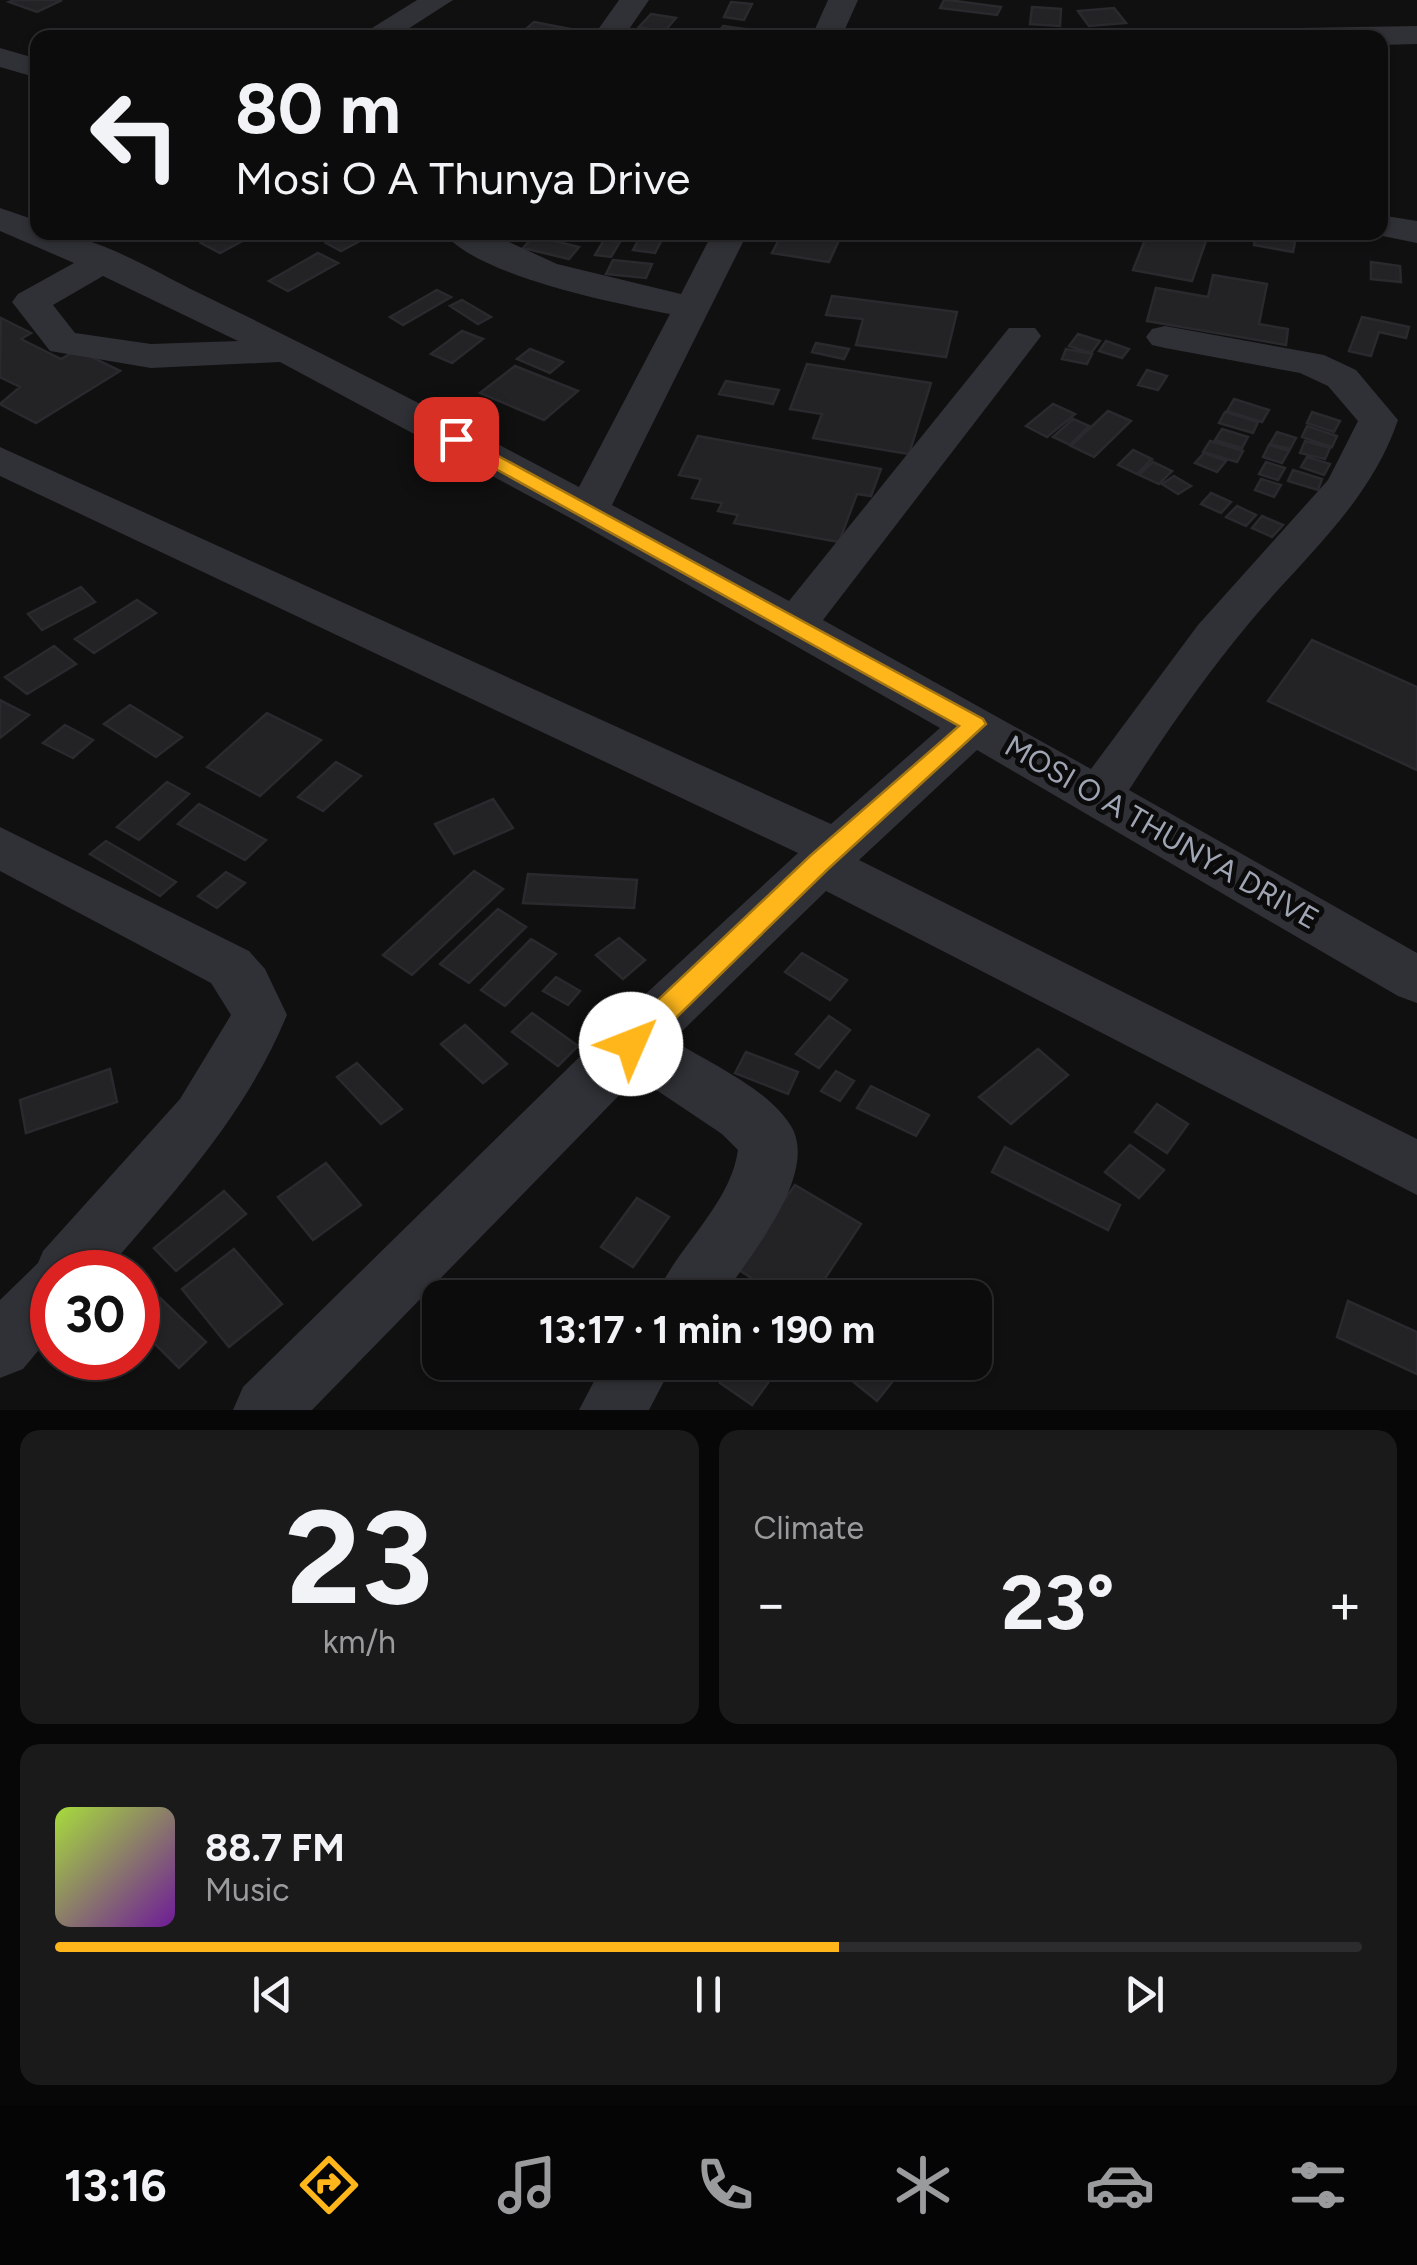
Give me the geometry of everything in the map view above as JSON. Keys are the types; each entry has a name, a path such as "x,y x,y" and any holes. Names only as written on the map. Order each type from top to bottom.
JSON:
{"street":[{"path":"385,30 438,0"},
{"path":"613,30 634,0"},
{"path":"830,30 844,0"},
{"path":"1388,36 1417,36"},
{"path":"0,56 30,66"},
{"name":"MOSI O A THUNYA DRIVE","path":"0,218 30,230"},
{"path":"1388,227 1417,232"},
{"name":"MOSI O A THUNYA DRIVE","path":"53,240 290,350 588,510 975,724 1417,980"},
{"path":"475,240 524,268 692,308"},
{"path":"588,510 726,240"},
{"path":"104,261 32,302 63,343 151,356 290,350"},
{"path":"795,624 1022,336"},
{"path":"1100,796 1177,682 1257,584 1326,516 1371,444 1378,420 1342,378 1310,363 1165,337"},
{"path":"0,460 826,856 1417,1168"},
{"path":"266,1410 631,1044 826,856 975,724"},
{"path":"0,847 230,966 246,985 259,1014 247,1048 225,1086 84,1250"},
{"path":"631,1044 743,1116 769,1142 763,1184 698,1280"},
{"path":"0,1347 30,1312"},
{"path":"612,1410 631,1380"}],"building":[{"path":"62,0 37,12 9,2"},
{"path":"944,0 1001,7 997,15 940,8"},
{"path":"731,2 752,4 744,20 724,17"},
{"path":"1032,7 1061,9 1060,26 1030,24"},
{"path":"1114,8 1126,23 1089,26 1078,11"},
{"path":"651,14 676,18 666,30 639,27"},
{"path":"534,22 576,30 536,30 527,28"},
{"path":"723,26 752,30 720,30"},
{"path":"206,240 244,240 220,253 201,243"},
{"path":"332,240 362,240 341,251 326,243"},
{"path":"530,240 579,247 569,259 523,248"},
{"path":"604,240 620,242 611,257 595,255"},
{"path":"638,240 662,240 655,253 633,250"},
{"path":"779,240 839,240 829,262 772,253"},
{"path":"1145,240 1206,240 1192,281 1133,270"},
{"path":"1255,240 1295,242 1293,252 1254,245"},
{"path":"318,253 338,263 288,291 269,281"},
{"path":"613,260 652,264 646,278 606,274"},
{"path":"1371,262 1400,266 1401,282 1371,279"},
{"path":"1213,275 1267,284 1259,324 1288,329 1286,345 1147,321 1156,288 1208,297"},
{"path":"437,290 451,297 403,325 390,317"},
{"path":"832,296 957,312 946,357 856,345 863,319 826,315"},
{"path":"462,300 491,317 478,324 450,306"},
{"path":"1362,317 1409,327 1406,338 1379,332 1371,356 1349,351"},
{"path":"1,318 31,333 21,339 61,359 77,350 120,371 36,423 0,404 20,387 0,377"},
{"path":"462,331 483,339 452,363 431,354"},
{"path":"1078,334 1100,341 1091,353 1069,346"},
{"path":"1106,341 1129,349 1122,358 1099,351"},
{"path":"816,343 849,349 844,359 812,352"},
{"path":"530,349 563,362 550,373 517,359"},
{"path":"1066,349 1092,354 1087,364 1062,359"},
{"path":"807,364 931,383 909,454 813,438 822,414 790,409"},
{"path":"515,366 578,391 544,420 480,393"},
{"path":"1147,370 1167,376 1158,390 1138,385"},
{"path":"726,381 779,390 773,404 719,394"},
{"path":"1234,399 1269,410 1262,422 1227,411"},
{"path":"1053,404 1075,414 1047,437 1026,426"},
{"path":"1108,411 1131,421 1094,457 1071,446"},
{"path":"1225,412 1258,422 1253,433 1219,423"},
{"path":"1312,412 1340,421 1334,432 1307,423"},
{"path":"1073,419 1089,426 1070,445 1053,437"},
{"path":"1307,426 1337,436 1332,447 1302,437"},
{"path":"1222,429 1248,437 1242,448 1215,440"},
{"path":"1277,432 1296,438 1290,449 1270,444"},
{"path":"698,436 881,469 871,496 857,494 839,542 734,523 738,515 718,511 722,503 692,498 701,479 679,475"},
{"path":"1210,441 1243,451 1237,462 1203,452"},
{"path":"1305,441 1330,448 1325,459 1300,453"},
{"path":"1269,445 1289,451 1282,463 1263,457"},
{"path":"1133,450 1152,459 1137,474 1118,465"},
{"path":"1204,453 1226,461 1217,472 1195,463"},
{"path":"1307,457 1330,464 1324,475 1301,467"},
{"path":"1153,462 1172,471 1159,484 1139,475"},
{"path":"1266,462 1285,468 1278,480 1259,474"},
{"path":"1293,470 1322,479 1318,490 1288,481"},
{"path":"1174,476 1191,486 1178,494 1162,484"},
{"path":"1261,479 1281,485 1274,497 1255,490"},
{"path":"1211,493 1231,502 1221,513 1201,504"},
{"path":"1237,506 1256,515 1246,526 1226,517"},
{"path":"1262,516 1283,525 1272,537 1252,528"},
{"path":"81,587 95,602 42,630 28,614"},
{"path":"137,600 156,613 94,653 75,639"},
{"path":"1312,640 1417,687 1417,770 1268,701"},
{"path":"54,646 76,664 27,694 5,677"},
{"path":"0,700 29,715 0,738"},
{"path":"130,705 182,737 156,757 104,724"},
{"path":"267,713 321,740 260,796 207,767"},
{"path":"65,725 93,740 73,758 43,743"},
{"path":"336,762 361,776 323,811 298,797"},
{"path":"167,782 189,794 139,840 117,827"},
{"path":"493,799 513,828 454,854 435,824"},
{"path":"199,804 266,840 245,860 178,824"},
{"path":"106,841 176,882 160,896 90,854"},
{"path":"474,871 503,889 412,975 383,955"},
{"path":"226,872 245,883 217,908 198,896"},
{"path":"528,874 637,880 634,908 523,903"},
{"path":"498,909 526,927 469,983 440,964"},
{"path":"619,938 645,960 623,979 596,955"},
{"path":"531,939 556,954 505,1006 481,990"},
{"path":"802,953 847,980 830,1000 785,972"},
{"path":"556,977 580,991 568,1005 543,991"},
{"path":"532,1013 578,1046 558,1066 512,1032"},
{"path":"829,1016 850,1030 819,1068 796,1054"},
{"path":"465,1025 507,1064 483,1083 441,1044"},
{"path":"1038,1049 1068,1075 1011,1124 979,1097"},
{"path":"746,1052 798,1072 788,1094 735,1073"},
{"path":"357,1063 402,1109 381,1124 337,1077"},
{"path":"110,1069 117,1102 26,1133 20,1100"},
{"path":"836,1071 854,1081 840,1101 821,1091"},
{"path":"871,1086 929,1115 916,1136 857,1108"},
{"path":"1157,1104 1188,1124 1167,1153 1135,1132"},
{"path":"1130,1145 1164,1170 1139,1198 1105,1172"},
{"path":"1005,1147 1120,1205 1108,1230 992,1172"},
{"path":"326,1163 361,1205 313,1240 278,1197"},
{"path":"795,1185 861,1224 824,1280 754,1280 736,1268"},
{"path":"224,1191 246,1214 176,1271 154,1248"},
{"path":"637,1198 669,1217 633,1267 601,1247"},
{"path":"234,1249 282,1304 229,1347 182,1289"},
{"path":"160,1298 206,1342 179,1368 160,1349"},
{"path":"1348,1301 1417,1332 1417,1374 1337,1337"},
{"path":"722,1380 770,1380 752,1405 720,1383"},
{"path":"851,1380 892,1380 877,1401"}],"route":[{"path":"456,439 975,724 818,863 631,1044"}]}
